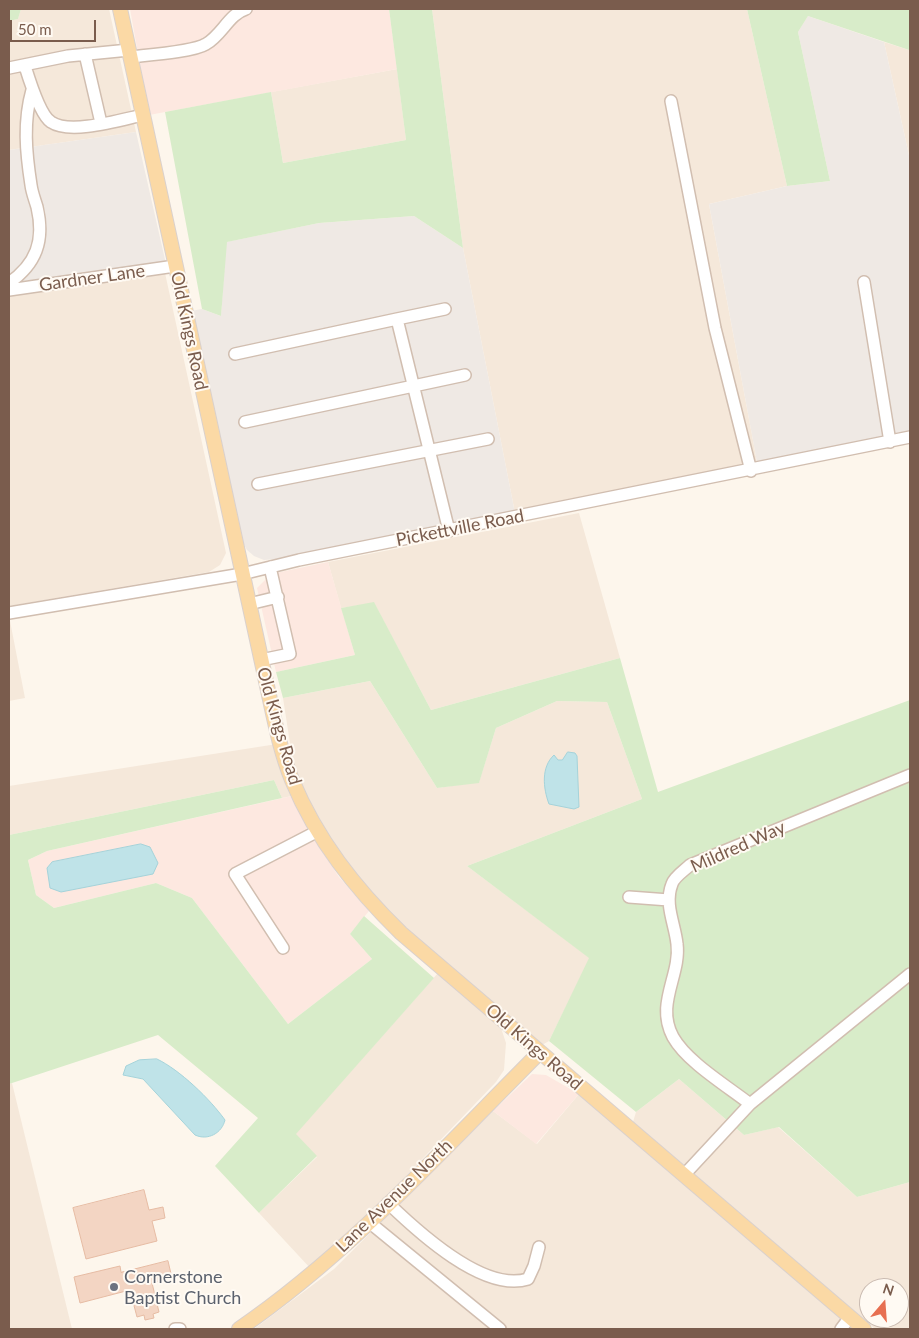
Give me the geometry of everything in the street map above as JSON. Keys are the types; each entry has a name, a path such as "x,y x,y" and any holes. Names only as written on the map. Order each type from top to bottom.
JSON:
{"main road":[{"name":"Old Kings Road","path":"120,9 278,735 292,779 318,831 346,874 372,905 401,933 864,1329"},
{"name":"Lane Avenue North","path":"239,1329 310,1277 388,1203 540,1052"}],"street":[{"path":"9,68 85,54 129,54 204,45 221,33 239,11 246,9"},
{"path":"85,54 101,123"},
{"path":"25,66 32,90 49,122 66,128 143,115"},
{"path":"9,283 30,266 36,252 40,231 37,209 31,190 26,141 28,105 32,90"},
{"path":"671,100 715,328 751,471"},
{"name":"Gardner Lane","path":"9,290 175,266"},
{"path":"864,282 890,442"},
{"path":"234,354 445,309"},
{"path":"397,319 449,531"},
{"path":"245,422 465,375"},
{"name":"Pickettville Road","path":"9,613 242,574 910,438"},
{"path":"258,484 488,439"},
{"path":"261,660 290,654 270,567"},
{"path":"248,604 278,597"},
{"name":"Mildred Way","path":"669,900 672,882 690,865 910,775"},
{"path":"283,948 235,874 318,831"},
{"path":"629,897 669,900 678,945 676,968 668,990 667,1014 673,1036 686,1054 750,1104"},
{"path":"684,1175 750,1104 910,974"},
{"path":"388,1203 417,1231 449,1254 498,1279 517,1282 528,1278 534,1266 539,1247"},
{"path":"368,1222 500,1329"},
{"path":"841,1329 850,1317"},
{"path":"174,1329 180,1329"}],"shaded area":[{"path":"21,9 109,9 136,132 9,150 9,21 18,19"},
{"path":"130,9 389,9 397,69 149,115"},
{"path":"432,9 747,9 787,186 709,204 757,462 515,513 463,248"},
{"path":"910,9 910,160 884,42 909,50"},
{"path":"808,16 884,42 910,160 910,432 757,462 709,204 787,186 830,181 798,32"},
{"path":"397,69 406,140 283,163 271,92"},
{"path":"136,132 166,264 9,284 9,150"},
{"path":"414,216 463,248 515,513 276,559 264,560 254,556 247,550 241,539 191,311 202,309 221,316 226,242 319,223"},
{"path":"165,273 226,553 220,565 209,572 9,606 9,294"},
{"path":"579,513 620,658 431,710 374,603 341,608 328,562"},
{"path":"328,562 355,655 276,672 257,588 271,574"},
{"path":"9,622 25,698 9,701"},
{"path":"370,681 437,788 479,782 496,728 557,701 607,702 642,799 467,866 590,958 549,1041 542,1045 404,927 377,900 338,852 317,817 294,769 283,698"},
{"path":"277,744 292,796 282,798 274,780 9,835 9,786"},
{"path":"292,796 318,845 339,877 369,911 350,934 372,959 288,1024 192,898 156,883 54,908 36,895 28,860 47,851"},
{"path":"438,973 501,1028 506,1043 504,1070 496,1082 382,1201 311,1269 259,1213 317,1157 295,1134"},
{"path":"532,1074 546,1075 579,1094 536,1144 493,1111"},
{"path":"679,1079 744,1135 778,1127 857,1197 910,1182 910,1329 874,1328 909,1328 909,1278 859,1278 859,1315 633,1122 636,1112"},
{"path":"12,1083 72,1329 9,1329 9,1084"},
{"path":"579,1094 854,1329 254,1329 334,1269 493,1111 537,1144"}],"green space":[{"path":"9,9 21,9 18,19 9,21"},
{"path":"389,9 432,9 463,248 414,216 319,223 227,242 221,316 202,309 165,112 271,92 283,163 406,140"},
{"path":"747,9 910,9 909,50 808,16 798,32 830,181 787,186"},
{"path":"374,602 431,710 620,658 658,792 910,700 910,1182 857,1197 779,1127 744,1135 679,1079 636,1112 549,1041 589,958 467,866 642,799 607,702 557,701 496,728 479,783 437,788 370,681 283,698 276,672 355,655 341,608"},
{"path":"274,780 282,798 47,851 28,860 36,895 54,908 156,883 192,898 288,1024 372,959 350,934 364,916 434,978 296,1134 317,1156 259,1213 215,1166 258,1118 158,1035 9,1084 9,835"}],"water":[{"path":"568,752 575,753 577,756 579,807 574,809 549,804 545,791 544,778 547,765 554,755 558,760 562,760"},
{"path":"141,844 150,847 158,863 153,874 61,892 50,888 47,868 52,862"},
{"path":"157,1059 185,1078 219,1112 225,1120 218,1132 205,1137 195,1135 143,1079 123,1075 126,1066 139,1060"}],"building":[{"path":"144,1190 149,1210 163,1207 165,1218 152,1221 157,1241 86,1259 73,1208"},
{"name":"Cornerstone Baptist Church","path":"168,1261 172,1278 152,1283 159,1312 153,1314 154,1318 145,1320 144,1315 137,1317 132,1298 128,1299 126,1291 80,1303 74,1277 120,1266 121,1272"}],"place":[{"name":"Cornerstone Baptist Church","path":"114,1287"}]}
